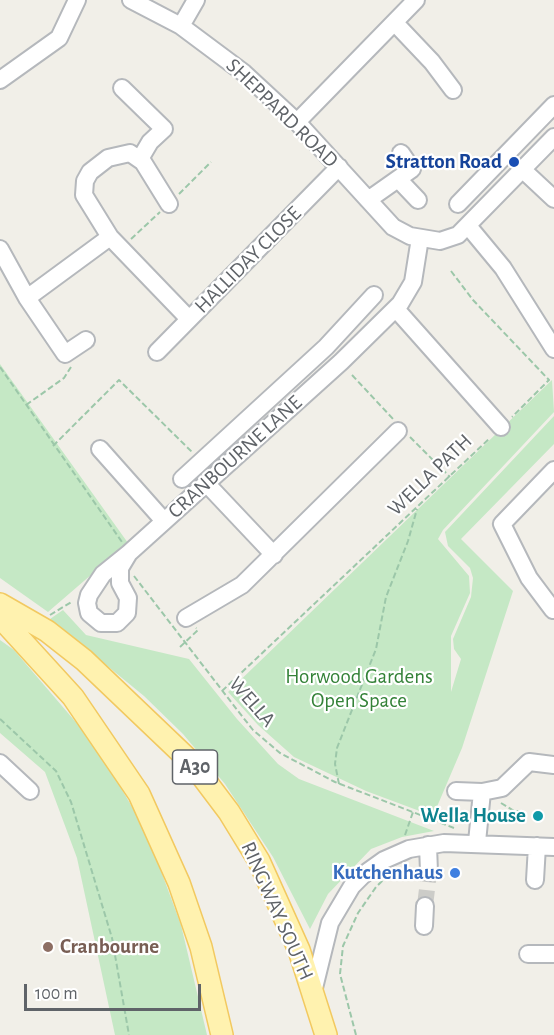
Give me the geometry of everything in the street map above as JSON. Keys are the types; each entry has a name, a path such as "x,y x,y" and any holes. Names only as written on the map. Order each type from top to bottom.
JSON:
{"main road":[{"name":"RINGWAY SOUTH","path":"0,604 47,631 84,660 192,763 229,812 259,861 299,950 326,1035"},
{"path":"0,617 73,697 139,794 179,883 201,946 222,1035"}],"street":[{"path":"0,80 59,38 77,0"},
{"name":"SHEPPARD ROAD","path":"131,0 181,26 244,73 297,123 399,232 420,238"},
{"path":"181,26 196,0"},
{"path":"297,123 416,0"},
{"path":"394,23 432,62 453,90"},
{"path":"122,88 164,129 150,142 140,159"},
{"path":"458,204 554,105"},
{"path":"420,238 440,241 458,235 469,227 554,137"},
{"path":"169,204 140,159 130,153 115,154 97,166 85,181 84,195 110,237 189,319"},
{"path":"368,200 412,169 401,153"},
{"name":"HALLIDAY CLOSE","path":"157,352 339,167"},
{"path":"522,170 554,199"},
{"path":"399,180 418,200"},
{"path":"469,227 503,268 554,349"},
{"path":"27,298 110,237"},
{"name":"CRANBOURNE LANE","path":"127,549 164,521 341,362 396,309 406,296 412,282 420,238"},
{"path":"0,249 27,298 65,354 86,340"},
{"name":"CRANBOURNE LANE","path":"182,479 200,460 326,347 374,295"},
{"path":"396,309 501,427"},
{"path":"326,347 341,362"},
{"path":"186,618 242,585 398,431"},
{"path":"100,449 164,521"},
{"path":"553,610 529,578 502,524 554,470"},
{"path":"206,483 274,555"},
{"path":"477,842 489,797 530,762 554,765"},
{"path":"0,763 30,791"},
{"path":"456,791 489,797"},
{"path":"313,992 325,935 352,886 384,860 409,849 460,842 546,847 535,880"},
{"path":"428,845 429,872"},
{"path":"424,926 426,906"},
{"path":"528,954 554,954"}],"path":[{"name":"WELLA PATH","path":"222,691 417,509 549,380 472,300 452,271"},
{"path":"26,405 64,378 74,364 65,354"},
{"path":"0,367 127,549"},
{"path":"53,446 119,380 200,460"},
{"path":"339,784 335,764 337,748 376,649 387,594 408,541 417,509"},
{"name":"WELLA","path":"133,572 222,691 254,730 280,753 311,772 455,828 460,842"},
{"path":"49,616 63,606"},
{"path":"180,647 198,630"},
{"path":"0,719 56,771 71,802 112,938 129,1035"},
{"path":"489,797 514,811 522,811"},
{"path":"403,842 413,812"},
{"path":"356,1035 340,974 344,946 363,906 394,869"}],"green space":[{"path":"0,364 128,543 48,612 0,578"},
{"name":"Horwood Gardens Open Space","path":"552,380 554,412 443,530 438,539 469,576 470,593 451,636 451,692 461,659 454,649 453,639 471,597 473,578 470,568 448,546 445,532 554,416 554,444 461,539 513,591 462,748 433,816 366,791 294,757 258,725 228,692"},
{"path":"63,610 86,635 189,659 237,719 278,764 299,779 434,831 402,837 371,849 328,894 310,929 273,857 225,784 183,734 144,696 50,619"},
{"path":"0,640 14,650 98,748 147,833 181,925 207,1035 115,1035 77,858 45,772 0,733"}],"tunnel":[{"path":"425,906 429,872"}],"place":[{"name":"Stratton Road","path":"514,162"},
{"name":"Wella House","path":"538,816"},
{"name":"Kutchenhaus","path":"455,873"},
{"name":"Cranbourne","path":"48,947"}]}
